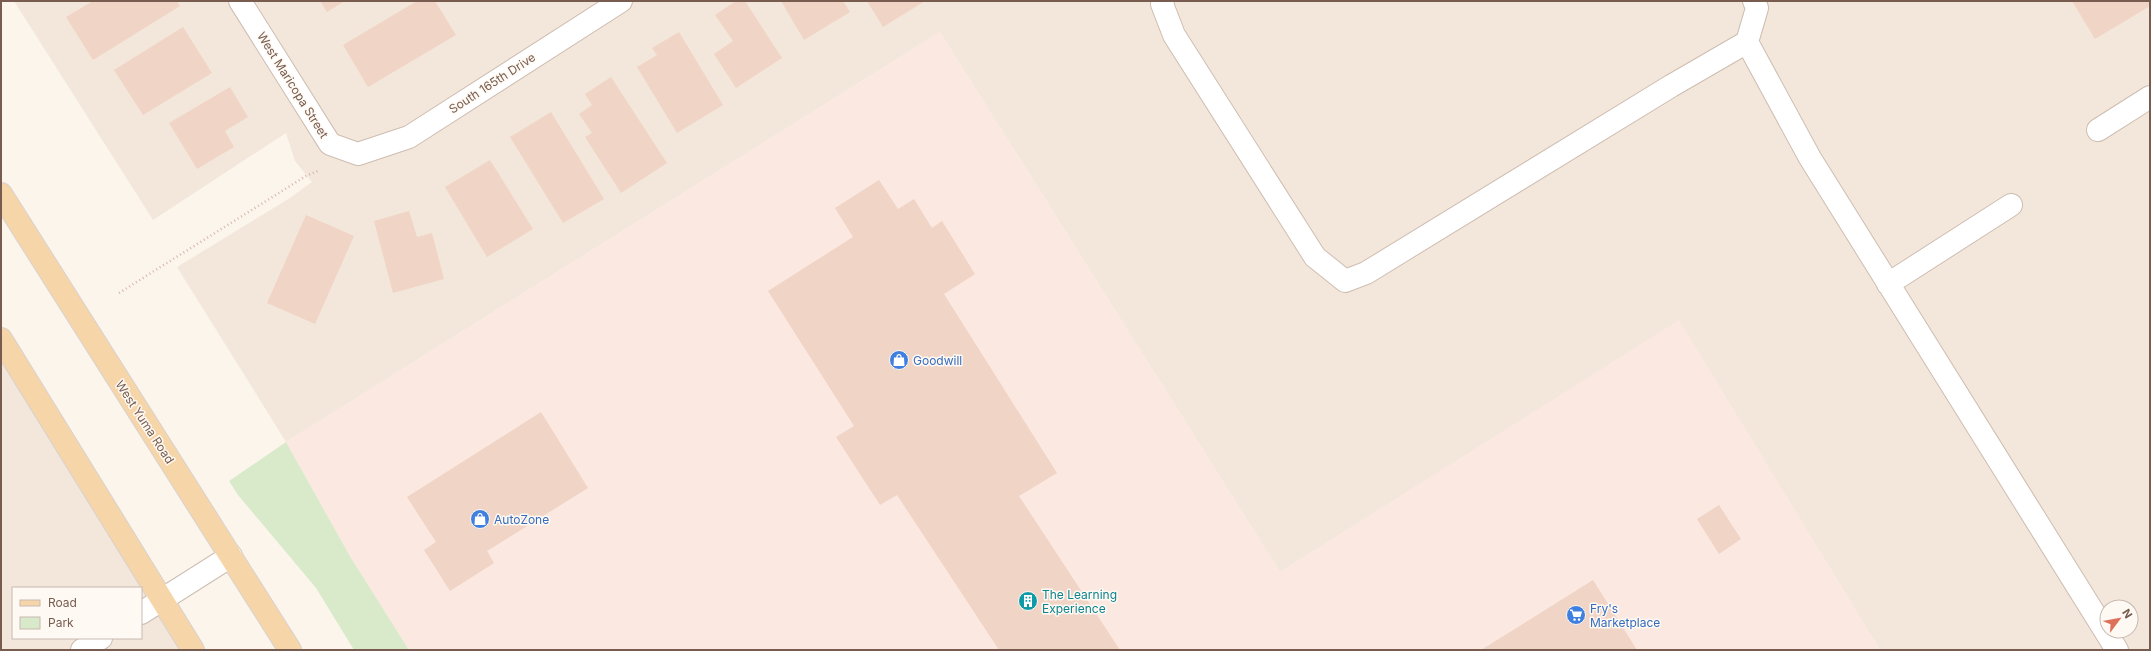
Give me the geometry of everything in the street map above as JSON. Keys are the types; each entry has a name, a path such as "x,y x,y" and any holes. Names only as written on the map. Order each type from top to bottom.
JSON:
{"main road":[{"name":"West Yuma Road","path":"1,194 290,650"},
{"path":"1,339 193,650"}],"street":[{"name":"West Maricopa Street","path":"240,1 330,144 358,154"},
{"name":"South 165th Drive","path":"358,154 409,136 621,1"},
{"path":"1163,1 1162,4 1174,34 1315,257 1345,281 1366,273 1665,90 1747,42 1757,8 1754,1"},
{"path":"1747,42 1810,158 2116,650"},
{"path":"2098,130 2150,97"},
{"path":"1888,284 2011,205"},
{"path":"142,612 231,556"},
{"path":"82,650 99,639"}],"path":[{"path":"119,293 306,176 358,154"}],"shaded area":[{"path":"14,1 2150,1 2150,650 1880,650 1679,321 1280,572 940,32 286,442 177,267 290,198 312,182 295,161 286,133 153,220"},
{"path":"940,32 1280,572 1679,320 1880,650 409,650 351,558 286,442"},
{"path":"1,328 143,550 199,650 1,650"}],"green space":[{"path":"286,442 351,558 409,650 354,650 316,588 238,495 229,481"}],"building":[{"path":"93,1 177,1 180,6 93,60 66,17"},
{"path":"320,1 345,1 327,12"},
{"path":"417,1 435,1 456,35 368,87 343,45"},
{"path":"736,1 745,1 782,58 736,88 714,54 733,41 715,15"},
{"path":"781,1 843,1 850,12 804,40"},
{"path":"867,1 925,1 883,27"},
{"path":"2072,1 2150,1 2150,6 2095,39"},
{"path":"183,27 212,73 143,115 114,70"},
{"path":"679,32 723,105 677,133 637,67 657,55 652,48"},
{"path":"611,77 667,163 621,193 585,137 592,133 579,114 592,105 585,94"},
{"path":"230,87 248,117 225,131 234,147 197,169 169,123"},
{"path":"551,112 604,199 563,223 510,137"},
{"path":"490,160 533,229 487,257 445,187"},
{"name":"Goodwill","path":"879,180 898,209 914,199 932,228 942,221 975,274 944,294 1057,473 1019,496 1120,650 999,650 897,495 880,505 836,437 854,426 768,291 853,237 835,208"},
{"path":"409,211 417,237 432,233 444,279 393,293 374,221"},
{"path":"306,215 354,236 315,324 267,303"},
{"name":"AutoZone","path":"541,412 588,488 487,551 494,563 450,591 424,550 436,542 407,497"},
{"path":"1719,505 1741,539 1719,554 1697,519"},
{"name":"Fry's Marketplace","path":"1593,580 1637,650 1481,650"}],"place":[{"name":"Goodwill","path":"899,360"},
{"name":"AutoZone","path":"480,519"},
{"name":"The Learning Experience","path":"1028,601"},
{"name":"Fry's Marketplace","path":"1576,615"}]}
